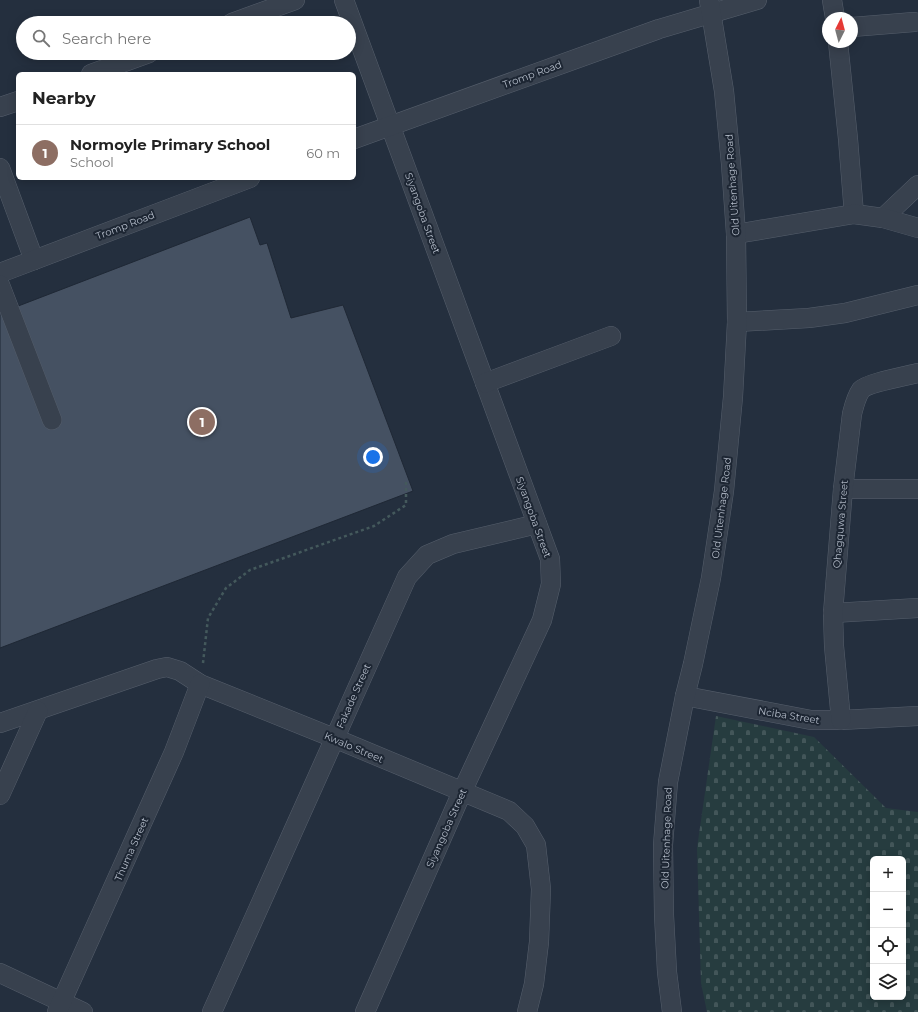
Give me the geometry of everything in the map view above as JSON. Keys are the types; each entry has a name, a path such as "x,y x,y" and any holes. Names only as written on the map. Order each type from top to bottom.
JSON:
{"street":[{"path":"251,16 295,0"},
{"name":"Siyangoba Street","path":"344,0 350,16"},
{"name":"Tromp Road","path":"356,138 659,28 711,6 758,0"},
{"path":"832,0 834,12"},
{"name":"Old Uitenhage Road","path":"672,1012 667,972 664,915 663,845 668,782 711,578 723,498 733,397 737,322 736,234 724,90 711,6"},
{"path":"858,27 914,22"},
{"name":"Siyangoba Street","path":"356,32 550,559 551,584 542,620 462,792 364,1012"},
{"path":"839,48 854,214"},
{"path":"97,72 130,60"},
{"path":"0,107 16,102"},
{"path":"0,168 34,260"},
{"name":"Tromp Road","path":"0,273 245,180"},
{"path":"883,218 918,185"},
{"path":"736,234 854,214 883,218 918,228"},
{"path":"0,285 52,420"},
{"path":"737,322 809,318 845,312 918,295"},
{"path":"485,383 611,336"},
{"name":"Qhagquwa Street","path":"840,720 833,613 843,490 852,414 855,402 862,389 874,384 918,373"},
{"path":"843,490 918,489"},
{"name":"Fakade Street","path":"212,1012 407,577 428,555 452,544 537,524"},
{"path":"833,613 918,608"},
{"name":"Kwalo Street","path":"0,723 157,669 167,667 174,668 200,684 509,811 525,826 536,845 541,889 539,942 534,984 527,1012"},
{"name":"Thuma Street","path":"59,1007 174,752 200,684"},
{"name":"Nciba Street","path":"685,696 811,720 918,716"},
{"path":"0,795 38,711"},
{"path":"0,973 59,1007 83,1012"}],"path":[{"path":"200,684 208,618 226,588 250,570 374,526 406,505 406,480"}],"green space":[{"path":"716,716 814,737 886,808 918,812 918,1012 707,1012 701,983 697,848"}],"building":[{"path":"250,217 260,245 267,243 291,318 343,305 413,491 0,648 0,313"}],"place":[{"name":"Normoyle Primary School","path":"202,422"}]}
